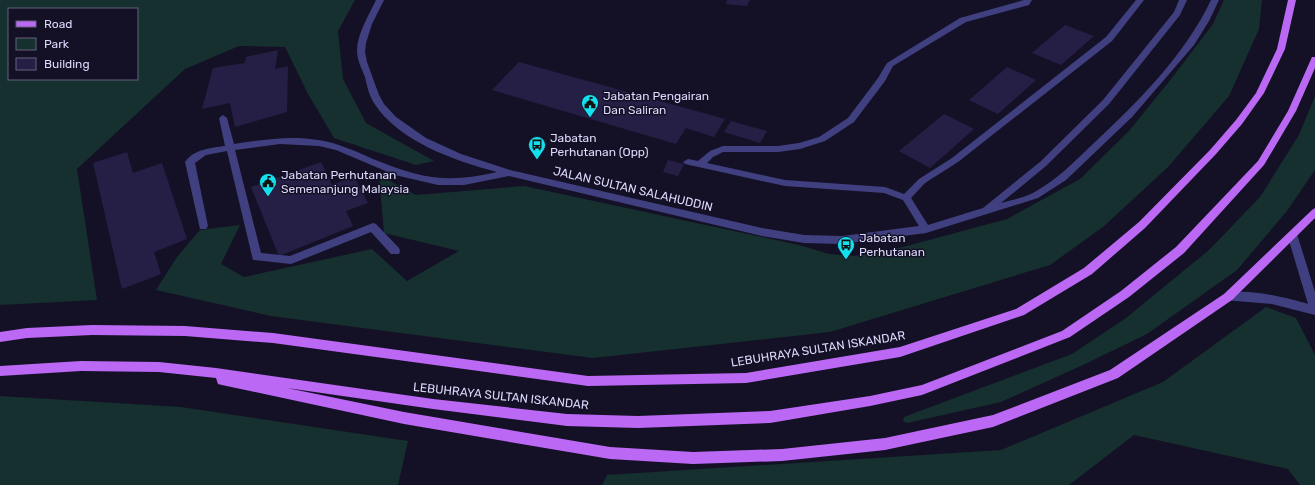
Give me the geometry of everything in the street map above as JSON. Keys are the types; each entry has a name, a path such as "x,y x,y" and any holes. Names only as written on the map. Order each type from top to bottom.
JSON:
{"main road":[{"name":"LEBUHRAYA SULTAN ISKANDAR","path":"0,337 27,333 92,330 185,331 273,338 588,381 746,378 900,352 1020,312 1088,271 1142,225 1213,152 1239,122 1260,93 1281,49 1292,0"},
{"name":"LEBUHRAYA SULTAN ISKANDAR","path":"0,371 81,366 159,367 216,373 425,403 567,420 646,422 770,417 870,401 922,390 1066,334 1125,294 1180,250 1261,163 1292,111 1315,59"},
{"path":"159,367 404,418 610,453 693,458 782,455 885,444 993,421 1114,374 1228,297 1315,212"}],"street":[{"name":"JALAN SULTAN SALAHUDDIN","path":"380,0 374,12 361,50 370,82 380,106 392,118 429,143 485,166 510,173 762,232 791,237 842,240 926,229 1035,196 1063,178 1129,115 1191,43 1205,21 1215,0"},
{"path":"700,165 707,155 719,150 778,149 800,146 822,139 851,120 882,79 890,64 963,20 1026,3 1028,0"},
{"path":"906,198 922,181 955,160 1109,39 1140,0"},
{"name":"JALAN SULTAN SALAHUDDIN","path":"983,211 1043,164 1106,102 1177,13 1183,0"},
{"path":"223,118 257,257 291,260 373,227 395,251"},
{"path":"203,226 190,162 200,153 273,141 296,141 332,146 413,178 440,183 465,182 510,173"},
{"path":"688,162 785,183 885,190 906,198 926,229"},
{"path":"1292,234 1315,311"},
{"path":"1228,297 1254,296 1272,298 1315,311"}],"green space":[{"path":"0,0 355,0 338,31 343,79 366,123 434,161 416,165 334,138 308,94 285,47 239,46 185,69 77,169 97,300 0,305"},
{"path":"1224,0 1262,0 1259,29 1229,96 1168,167 1103,227 1050,265 830,332 593,358 271,316 156,290 177,257 200,230 240,225 221,264 244,277 372,249 407,281 459,251 384,233 379,175 416,195 524,186 799,245 829,254 855,256 903,247 1007,219 1080,179 1129,131 1213,24"},
{"path":"1315,96 1315,170 1287,211 1237,270 1147,334 1083,365 1001,402 907,423 903,421 904,417 1072,354 1126,318 1209,250 1260,197 1299,135"},
{"path":"1266,307 1296,318 1315,355 1315,485 1300,485 1288,469 1134,435 1069,485 602,485 607,475 1001,450 1163,382"},
{"path":"0,396 181,407 408,441 398,485 0,485"}],"building":[{"path":"727,0 750,0 747,6 726,4"},
{"path":"1065,25 1094,36 1061,65 1032,53"},
{"path":"278,50 275,69 288,66 287,112 235,127 230,103 202,109 213,68 245,63 246,57"},
{"path":"519,62 725,119 714,137 686,128 676,144 492,90"},
{"path":"1007,67 1036,80 998,114 969,100"},
{"path":"944,114 974,129 930,168 899,151"},
{"path":"731,121 767,131 760,143 724,132"},
{"path":"127,152 133,173 162,163 187,239 154,252 161,274 122,289 93,163"},
{"path":"668,160 684,164 678,176 663,172"},
{"path":"321,162 332,185 354,176 368,203 346,211 353,226 279,256 251,187"}],"place":[{"name":"Jabatan Pengairan Dan Saliran","path":"590,118"},
{"name":"Jabatan Perhutanan (Opp)","path":"537,160"},
{"name":"Jabatan Perhutanan Semenanjung Malaysia","path":"268,197"},
{"name":"Jabatan Perhutanan","path":"846,260"}]}
